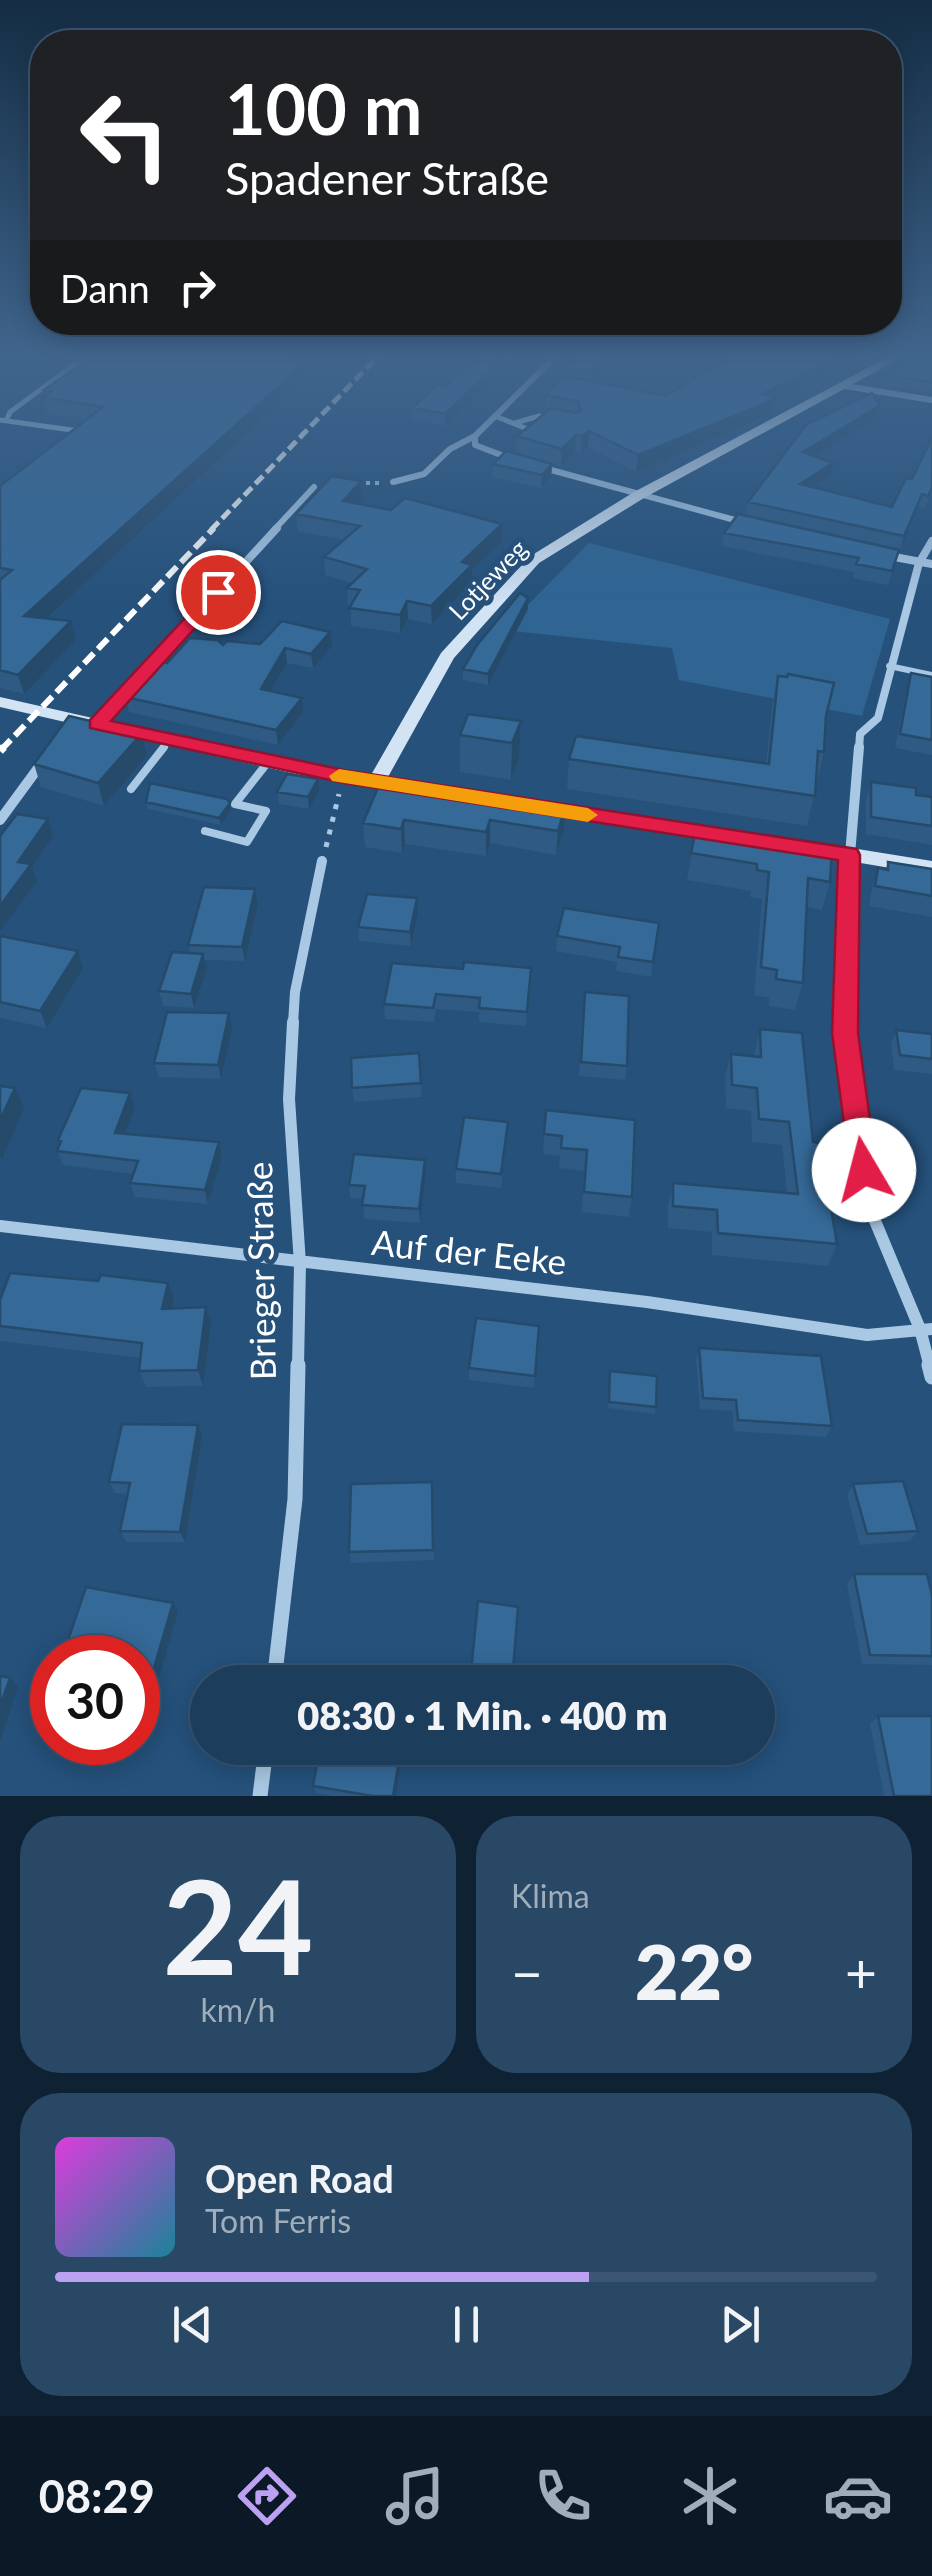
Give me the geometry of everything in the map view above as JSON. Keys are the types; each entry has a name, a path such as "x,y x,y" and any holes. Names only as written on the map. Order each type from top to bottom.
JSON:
{"street":[{"path":"392,482 424,474 450,449 472,438"},
{"path":"475,438 476,445 484,452 519,461"},
{"name":"Lotjeweg","path":"376,782 447,656 534,560 639,495 747,438"},
{"path":"536,466 758,526"},
{"path":"97,724 314,487"},
{"path":"932,541 920,563 878,718 860,734 850,855 845,1033 868,1204 926,1329 932,1377"},
{"path":"866,550 932,564"},
{"path":"0,702 70,727 97,724 268,762 432,791"},
{"path":"0,820 54,748"},
{"path":"527,805 740,837"},
{"path":"795,846 932,868"},
{"name":"Brieger Straße","path":"276,1665 295,1499 300,1264 289,1099 295,992 322,860"},
{"name":"Auf der Eeke","path":"0,1226 647,1302 866,1335 926,1329"},
{"path":"260,1796 264,1765"}],"lane":[{"path":"72,444 80,438"},
{"path":"889,666 932,675"},
{"path":"131,790 169,740"},
{"path":"205,832 247,842 266,811 236,804 268,762"}],"path":[{"path":"353,483 392,482"},
{"path":"322,860 344,777"}],"shaded area":[{"path":"589,543 890,619 862,716 679,680 672,648 503,630"}],"building":[{"path":"63,438 222,438 24,616 71,621 18,675 0,670 0,580 12,570 0,568 0,486"},
{"path":"523,438 573,438 562,449"},
{"path":"603,438 680,438 638,455"},
{"path":"796,438 826,438 803,452 833,463 800,484 892,507 906,478 912,479 932,438 932,488 928,496 922,494 904,536 748,502"},
{"path":"506,451 552,464 542,475 493,464"},
{"path":"332,476 361,481 343,501 391,510 405,498 502,524 462,562 472,565 431,606 407,601 400,615 349,608 360,590 347,588 367,569 324,557 360,526 296,514"},
{"path":"738,514 899,550 892,571 856,564 859,558 724,533"},
{"path":"520,593 528,598 488,674 463,669 477,645"},
{"path":"282,621 330,632 311,654 285,648 261,689 302,698 276,730 125,697 159,661 167,663 190,638 218,640 223,645 227,641 260,644"},
{"path":"911,673 932,677 932,740 900,734"},
{"path":"788,674 834,683 826,716 824,752 818,751 815,796 569,759 576,736 769,764 778,676"},
{"path":"468,714 521,721 512,743 460,735"},
{"path":"69,716 142,733 98,783 34,764"},
{"path":"287,774 318,779 308,797 277,792"},
{"path":"382,778 566,805 558,831 490,820 486,832 404,820 401,829 363,823"},
{"path":"871,782 916,788 916,795 932,797 932,826 871,817"},
{"path":"150,783 227,799 230,803 219,818 146,802"},
{"path":"17,814 48,819 18,862 31,864 0,906 0,836"},
{"path":"697,825 832,847 830,882 808,878 803,983 776,979 777,970 761,967 769,872 757,870 757,864 691,853"},
{"path":"888,862 932,869 932,896 875,886 878,868 888,870"},
{"path":"204,887 255,889 242,947 188,945"},
{"path":"367,894 417,898 410,932 358,927"},
{"path":"564,908 659,923 653,962 618,957 620,947 557,936"},
{"path":"0,936 78,951 40,1011 0,1002"},
{"path":"172,952 203,954 191,994 159,991"},
{"path":"464,962 531,968 527,1012 479,1008 480,998 436,994 433,1008 384,1004 392,963 463,969"},
{"path":"585,992 629,996 627,1066 581,1062"},
{"path":"167,1012 229,1013 218,1065 154,1063"},
{"path":"760,1029 802,1033 813,1142 820,1143 837,1244 718,1233 717,1210 673,1206 673,1183 798,1194 789,1122 759,1119 757,1088 732,1085 731,1054 761,1057"},
{"path":"896,1030 932,1034 932,1059 900,1055"},
{"path":"419,1053 421,1083 352,1088 351,1058"},
{"path":"0,1086 15,1088 0,1120"},
{"path":"81,1088 130,1093 115,1133 219,1142 205,1190 130,1183 138,1161 57,1151"},
{"path":"546,1110 635,1120 632,1197 584,1192 587,1150 561,1148 562,1136 544,1134"},
{"path":"464,1117 508,1122 501,1174 456,1169"},
{"path":"354,1154 425,1160 419,1209 362,1205 365,1186 349,1185"},
{"path":"10,1273 98,1281 101,1275 168,1283 162,1309 206,1307 198,1370 139,1371 142,1343 0,1326 0,1300"},
{"path":"476,1318 539,1326 535,1376 469,1368"},
{"path":"699,1348 821,1356 832,1426 738,1420 736,1400 703,1398"},
{"path":"610,1371 657,1376 656,1407 609,1402"},
{"path":"122,1424 198,1425 180,1532 120,1531 130,1483 109,1482"},
{"path":"903,1481 918,1531 867,1534 853,1484"},
{"path":"432,1482 433,1550 349,1552 351,1484"},
{"path":"854,1574 927,1574 932,1595 932,1656 870,1655"},
{"path":"86,1587 173,1603 160,1647 160,1635 70,1635"},
{"path":"478,1601 518,1607 513,1665 472,1665"},
{"path":"0,1676 10,1678 0,1706"},
{"path":"878,1716 932,1716 932,1796 894,1796"},
{"path":"317,1765 398,1765 393,1796 313,1786"}],"railway":[{"path":"211,530 300,438"},
{"path":"1,750 214,528"},
{"path":"1,750 4,747"}],"slow traffic":[{"path":"339,776 588,815"}],"route":[{"path":"218,592 97,724 344,777 850,855 845,1033 864,1170"}]}
